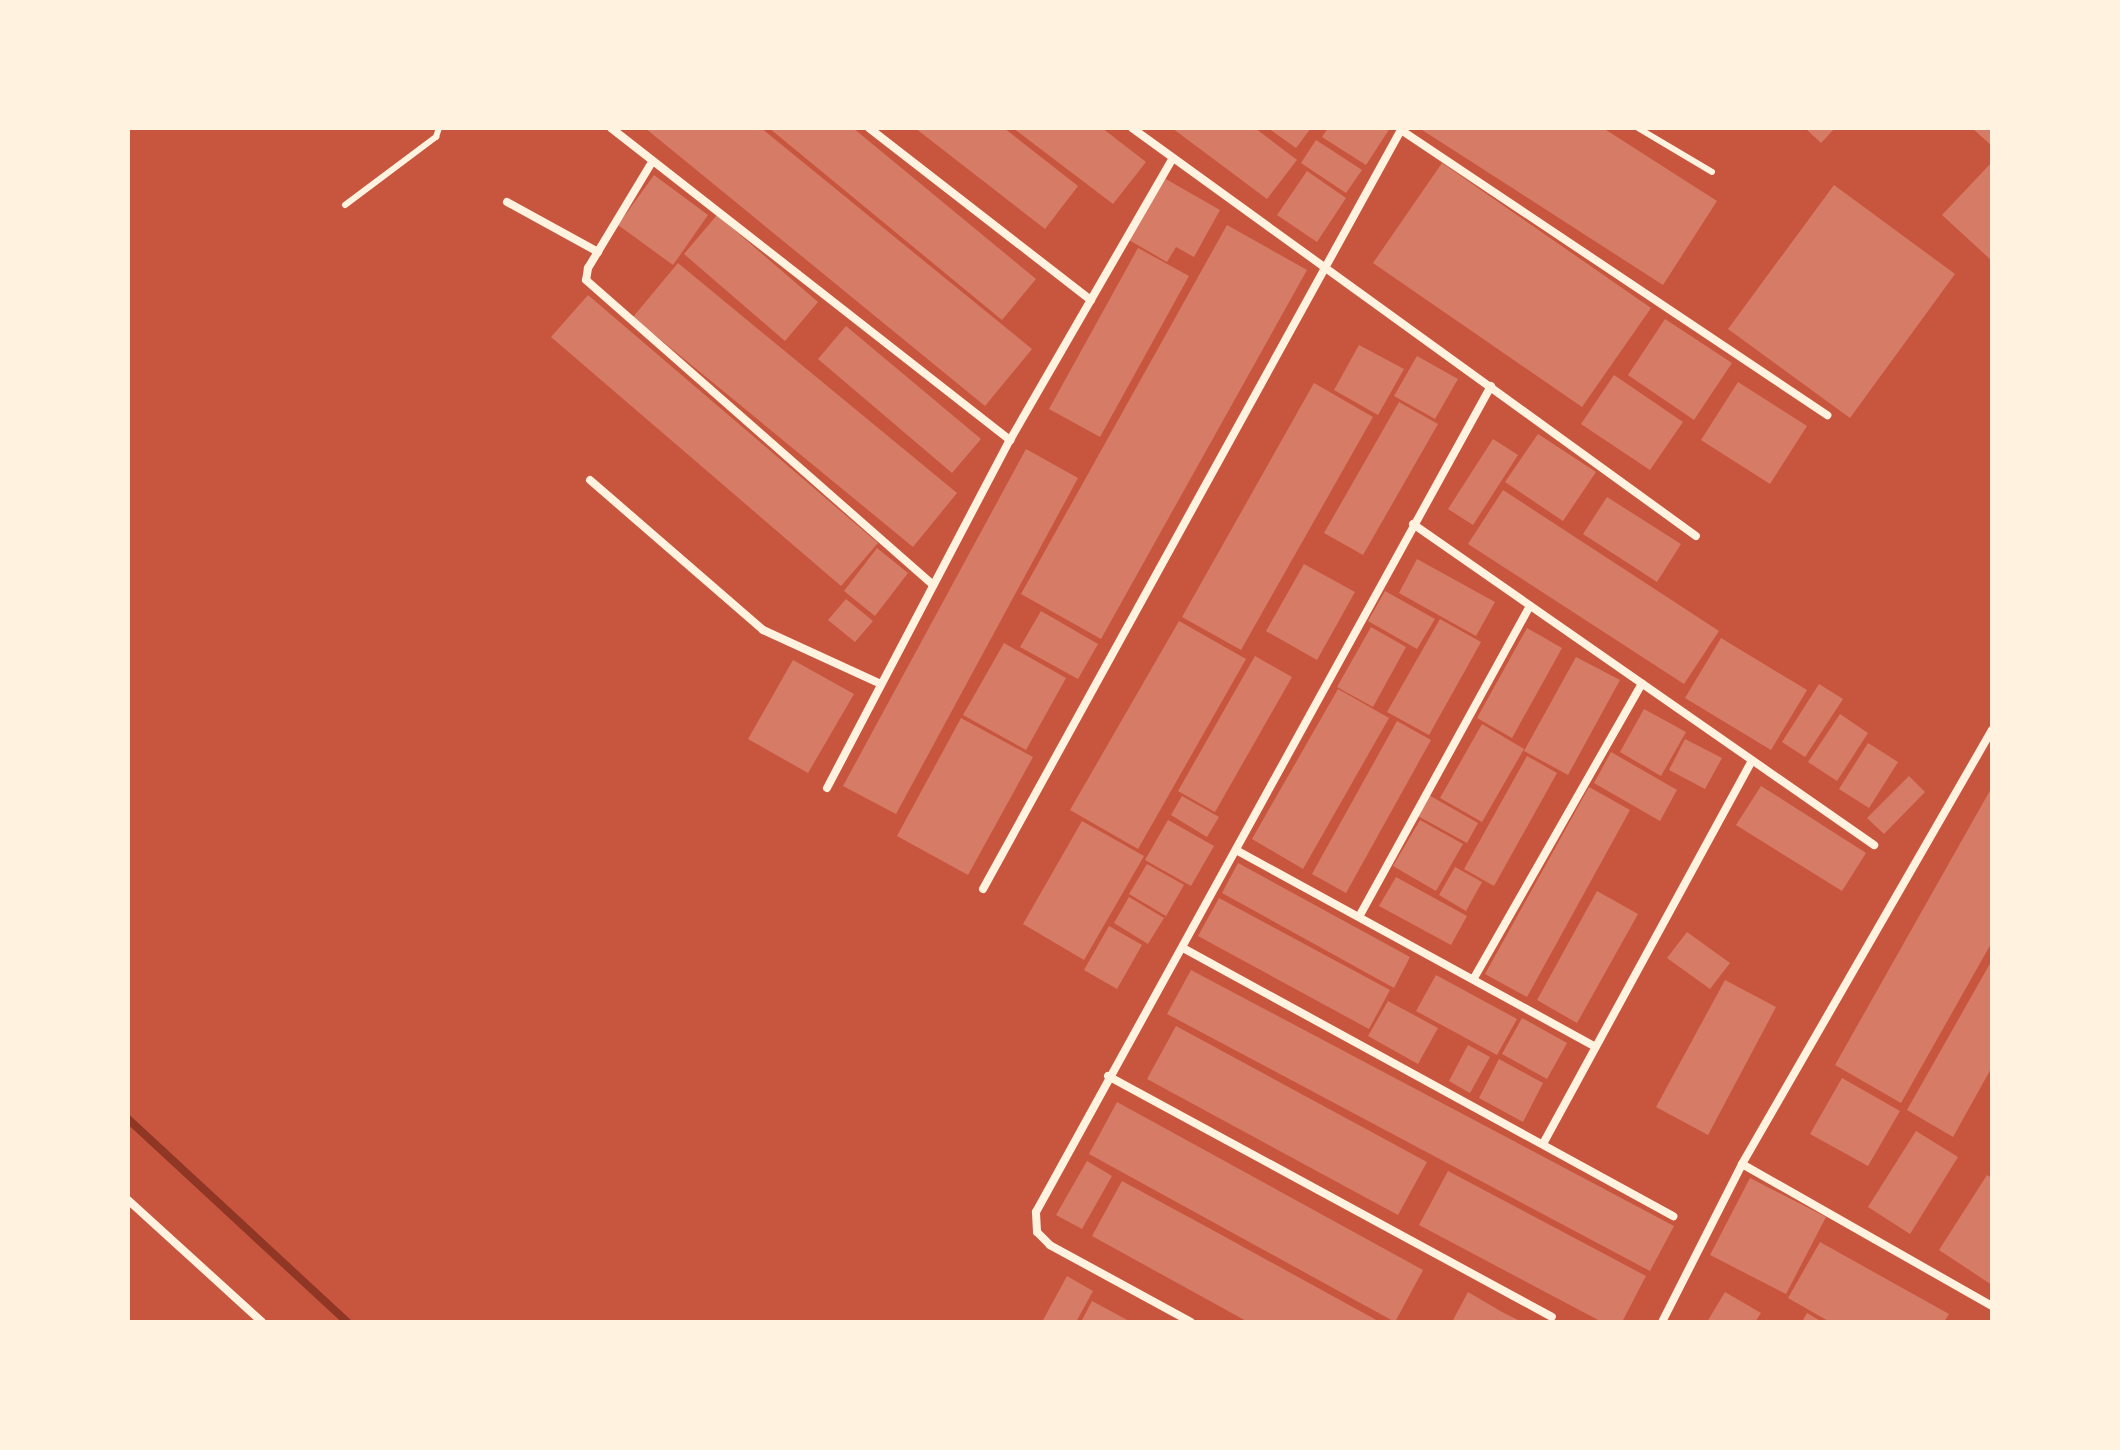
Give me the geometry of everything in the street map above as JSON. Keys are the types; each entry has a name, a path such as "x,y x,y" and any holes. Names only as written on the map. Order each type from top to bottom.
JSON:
{"street":[{"path":"611,128 1010,440"},
{"path":"869,128 1091,300"},
{"path":"1132,128 1696,536"},
{"path":"983,889 1401,129 1827,415"},
{"path":"827,788 1010,440 1172,159"},
{"path":"652,162 588,268 592,289 932,584"},
{"path":"507,202 598,252"},
{"path":"1191,1322 1050,1245 1037,1232 1036,1212 1108,1076 1183,948 1491,386"},
{"path":"590,480 763,630 881,684"},
{"path":"1413,524 1751,763 1874,845"},
{"path":"1360,915 1530,606"},
{"path":"1474,978 1642,684"},
{"path":"1662,1322 1742,1164 1992,730"},
{"path":"1544,1142 1751,763"},
{"path":"1236,850 1360,915 1594,1046"},
{"path":"1183,948 1544,1142 1673,1216"},
{"path":"1108,1076 1552,1317"},
{"path":"1742,1164 1992,1306"},
{"path":"128,1200 262,1322"}],"lane":[{"path":"345,205 436,137 439,128"},
{"path":"1638,128 1712,172"}],"building":[{"path":"645,128 761,128 1032,349 985,406"},
{"path":"769,128 853,128 1036,279 1002,320"},
{"path":"915,128 1004,128 1078,186 1045,229"},
{"path":"1013,128 1102,128 1146,162 1113,204"},
{"path":"1172,128 1255,128 1297,160 1267,199"},
{"path":"1268,128 1311,128 1296,148"},
{"path":"1328,128 1390,128 1366,165 1322,137"},
{"path":"1419,128 1603,128 1717,201 1663,285"},
{"path":"1805,128 1835,128 1821,143"},
{"path":"1972,128 1992,128 1992,146"},
{"path":"1316,140 1362,170 1346,193 1301,163"},
{"path":"1992,162 1992,261 1942,215"},
{"path":"1442,163 1651,308 1582,407 1373,263"},
{"path":"1307,171 1346,198 1317,242 1277,215"},
{"path":"654,175 708,215 673,265 618,225"},
{"path":"1164,178 1220,210 1194,257 1176,247 1167,262 1129,240"},
{"path":"1834,185 1955,274 1850,418 1728,329"},
{"path":"717,215 818,302 785,341 684,254"},
{"path":"1227,225 1307,270 1101,639 1021,594"},
{"path":"1138,248 1189,276 1100,437 1049,409"},
{"path":"678,263 957,493 913,547 633,317"},
{"path":"588,295 878,543 841,586 551,337"},
{"path":"1665,319 1732,363 1694,420 1628,375"},
{"path":"846,326 981,439 952,473 818,359"},
{"path":"1359,345 1404,369 1378,415 1334,390"},
{"path":"1417,356 1458,379 1435,419 1394,396"},
{"path":"1614,375 1683,422 1650,470 1581,424"},
{"path":"1738,382 1807,426 1770,484 1701,440"},
{"path":"1314,383 1373,417 1241,650 1182,617"},
{"path":"1399,402 1438,424 1363,555 1324,533"},
{"path":"1538,434 1596,472 1563,521 1505,482"},
{"path":"1493,439 1518,455 1473,525 1448,509"},
{"path":"1026,449 1078,478 896,814 843,786"},
{"path":"1503,490 1719,631 1684,684 1468,544"},
{"path":"1607,497 1681,544 1657,582 1583,534"},
{"path":"877,548 908,573 875,616 844,591"},
{"path":"1417,559 1495,602 1476,636 1399,593"},
{"path":"1304,564 1355,592 1317,660 1266,631"},
{"path":"1385,591 1435,619 1417,649 1368,621"},
{"path":"846,599 873,621 855,642 828,620"},
{"path":"1041,611 1098,644 1078,679 1020,647"},
{"path":"1440,619 1481,642 1429,735 1387,712"},
{"path":"1179,621 1246,659 1138,849 1070,810"},
{"path":"1371,627 1406,647 1373,707 1337,687"},
{"path":"1527,628 1562,648 1512,738 1477,718"},
{"path":"1721,638 1807,690 1771,750 1685,698"},
{"path":"1004,643 1066,678 1026,750 963,715"},
{"path":"1255,656 1292,677 1215,812 1178,791"},
{"path":"1576,657 1620,680 1568,775 1524,751"},
{"path":"793,660 854,694 808,773 748,739"},
{"path":"1819,684 1843,699 1805,757 1782,742"},
{"path":"1338,689 1389,718 1303,869 1252,839"},
{"path":"1644,709 1686,732 1661,776 1620,752"},
{"path":"1840,714 1868,733 1837,781 1808,762"},
{"path":"961,718 1033,757 968,875 897,836"},
{"path":"1397,721 1431,740 1346,893 1312,874"},
{"path":"1482,724 1524,749 1482,822 1440,798"},
{"path":"1685,739 1722,758 1705,789 1669,770"},
{"path":"1868,743 1898,762 1869,808 1839,789"},
{"path":"1611,752 1677,790 1660,821 1594,783"},
{"path":"1527,756 1557,773 1494,886 1464,869"},
{"path":"1909,776 1925,792 1884,834 1867,818"},
{"path":"1761,786 1866,853 1842,891 1736,825"},
{"path":"1589,787 1630,810 1527,997 1485,974"},
{"path":"1992,787 1992,942 1901,1103 1835,1065"},
{"path":"1427,794 1478,823 1467,843 1416,815"},
{"path":"1182,796 1219,817 1207,837 1171,815"},
{"path":"1168,820 1214,846 1191,886 1145,860"},
{"path":"1420,820 1463,844 1436,891 1393,866"},
{"path":"1082,821 1144,856 1084,960 1023,924"},
{"path":"1238,863 1410,957 1394,988 1222,893"},
{"path":"1147,864 1184,885 1166,916 1129,894"},
{"path":"1455,867 1482,882 1466,911 1439,895"},
{"path":"1396,877 1467,916 1451,945 1379,906"},
{"path":"1597,891 1638,914 1577,1023 1537,1000"},
{"path":"1129,897 1164,918 1148,944 1114,923"},
{"path":"1219,898 1390,990 1369,1029 1198,936"},
{"path":"1109,926 1142,945 1117,989 1084,970"},
{"path":"1687,932 1730,963 1710,989 1667,958"},
{"path":"1992,960 1992,1067 1953,1137 1907,1110"},
{"path":"1191,970 1674,1226 1650,1271 1167,1014"},
{"path":"1436,975 1517,1019 1497,1055 1416,1011"},
{"path":"1725,980 1776,1007 1708,1135 1656,1107"},
{"path":"1388,1001 1438,1028 1418,1064 1368,1036"},
{"path":"1522,1018 1567,1043 1547,1079 1502,1054"},
{"path":"1176,1026 1427,1162 1398,1215 1147,1079"},
{"path":"1468,1045 1490,1057 1470,1093 1449,1081"},
{"path":"1499,1059 1543,1083 1523,1122 1479,1098"},
{"path":"1842,1078 1900,1111 1868,1166 1810,1134"},
{"path":"1117,1102 1423,1270 1395,1322 1089,1154"},
{"path":"1916,1131 1958,1157 1910,1234 1868,1207"},
{"path":"1087,1161 1112,1176 1082,1229 1056,1215"},
{"path":"1448,1171 1646,1276 1622,1322 1602,1322 1419,1225"},
{"path":"1987,1175 1992,1178 1992,1285 1939,1250"},
{"path":"1750,1178 1826,1217 1786,1294 1710,1255"},
{"path":"1122,1181 1380,1322 1248,1322 1092,1236"},
{"path":"1820,1242 1949,1314 1944,1322 1830,1322 1788,1298"},
{"path":"1067,1276 1093,1291 1076,1322 1042,1322"},
{"path":"1468,1292 1502,1312 1522,1322 1452,1322"},
{"path":"1725,1292 1761,1313 1755,1322 1707,1322"},
{"path":"1092,1301 1131,1322 1081,1322"},
{"path":"1807,1313 1822,1322 1802,1322"}],"waterway":[{"path":"128,1119 347,1322"}]}
